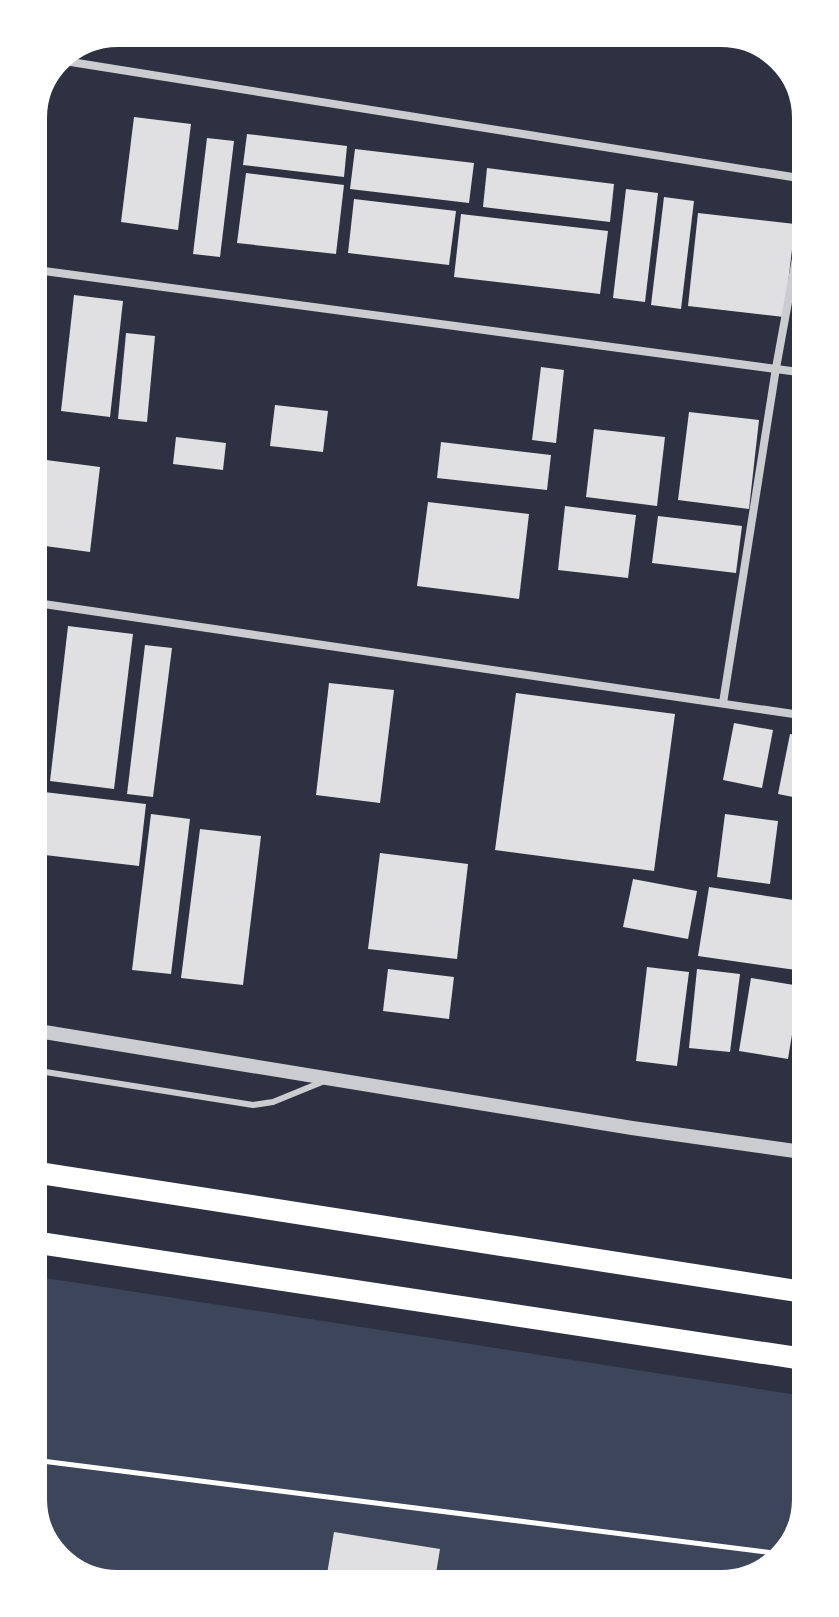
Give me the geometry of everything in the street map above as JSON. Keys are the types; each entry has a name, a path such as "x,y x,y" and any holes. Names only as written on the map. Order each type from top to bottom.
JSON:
{"highway":[{"path":"42,1173 797,1291"},
{"path":"42,1243 797,1358"}],"street":[{"path":"68,61 797,178"},
{"path":"723,703 797,253"},
{"path":"42,271 797,372"},
{"path":"42,604 797,714"},
{"path":"42,1032 797,1151"}],"lane":[{"path":"42,1071 253,1105 273,1102 330,1079"}],"path":[{"path":"42,1461 774,1553"}],"shaded area":[{"path":"42,1277 797,1395 797,1500 794,1519 778,1549 759,1565 736,1574 113,1575 93,1571 64,1553 52,1537 43,1514"}],"building":[{"path":"134,117 191,124 178,230 121,222"},
{"path":"247,134 347,146 344,177 243,165"},
{"path":"207,138 234,141 220,257 193,254"},
{"path":"355,149 474,163 469,203 350,189"},
{"path":"487,168 614,184 610,222 483,207"},
{"path":"246,173 344,185 336,254 237,243"},
{"path":"626,189 658,193 645,302 613,298"},
{"path":"664,197 694,201 681,309 651,305"},
{"path":"354,199 456,211 449,265 348,253"},
{"path":"698,213 795,224 784,317 688,306"},
{"path":"461,214 608,231 600,294 454,277"},
{"path":"74,295 123,301 110,417 61,411"},
{"path":"126,333 155,336 147,422 118,419"},
{"path":"541,367 564,370 556,443 532,440"},
{"path":"275,405 328,411 323,452 270,446"},
{"path":"689,412 759,420 749,509 678,500"},
{"path":"594,429 665,437 657,506 586,497"},
{"path":"176,437 226,443 223,470 173,464"},
{"path":"441,442 551,455 547,490 437,478"},
{"path":"42,459 100,467 90,552 42,546"},
{"path":"428,502 529,514 519,599 417,586"},
{"path":"565,506 636,515 628,578 558,570"},
{"path":"658,516 742,526 736,573 652,563"},
{"path":"68,626 133,634 114,789 50,781"},
{"path":"42,628 45,628 42,661"},
{"path":"145,645 172,648 153,797 127,794"},
{"path":"329,683 394,690 380,803 316,795"},
{"path":"516,693 675,714 654,871 495,850"},
{"path":"734,723 773,730 762,788 723,780"},
{"path":"790,734 797,735 797,798 778,794"},
{"path":"44,792 146,804 139,866 42,855"},
{"path":"151,814 190,819 171,974 132,970"},
{"path":"725,814 778,821 770,884 717,877"},
{"path":"200,829 261,836 243,985 181,978"},
{"path":"380,853 468,864 457,959 368,949"},
{"path":"633,879 697,891 688,939 623,927"},
{"path":"709,887 797,901 796,970 698,956"},
{"path":"647,967 689,972 677,1066 636,1061"},
{"path":"388,969 454,977 449,1019 383,1011"},
{"path":"697,969 740,974 730,1052 689,1048"},
{"path":"751,978 797,986 788,1059 739,1051"},
{"path":"334,1532 440,1549 436,1575 327,1575"}]}
